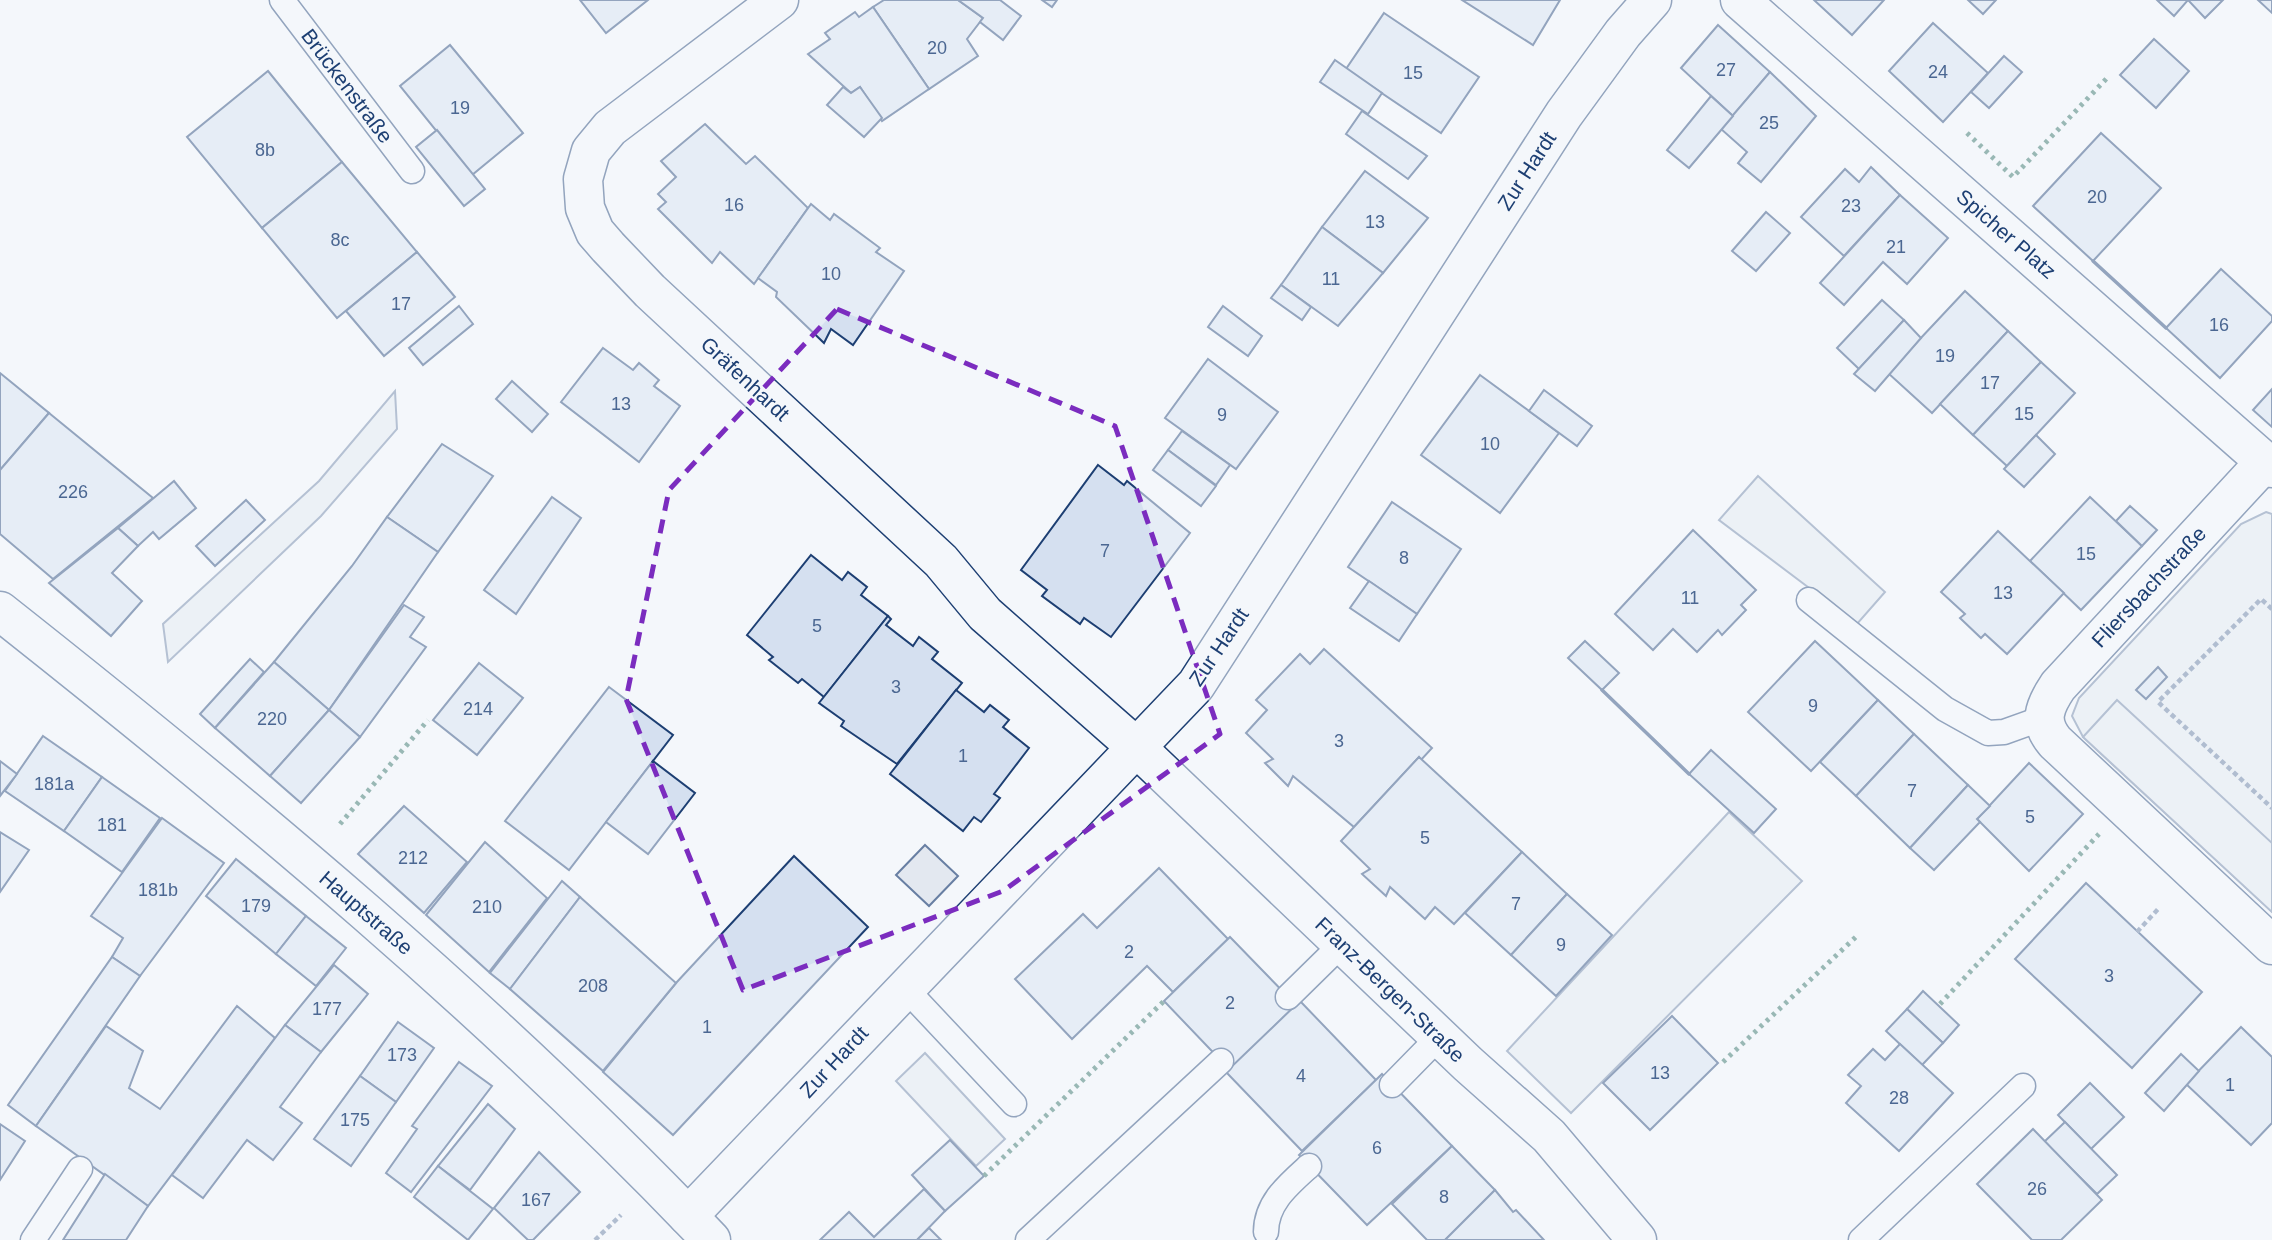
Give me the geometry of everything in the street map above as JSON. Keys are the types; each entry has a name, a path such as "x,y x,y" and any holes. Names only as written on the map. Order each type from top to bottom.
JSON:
{"street":[{"name":"Gräfenhardt","path":"779,0 610,128 591,151 583,179 585,208 595,232 650,291 941,561 985,614 1135,746"},
{"name":"Zur Hardt","path":"700,1228 904,988 1196,685 1564,114 1623,33 1652,0"},
{"name":"Spicher Platz","path":"1740,0 2269,465"},
{"name":"Fliersbachstraße","path":"2043,718 2047,701 2058,686 2269,465"},
{"name":"Hauptstraße","path":"0,611 294,851 440,977 700,1228"},
{"path":"2043,718 2046,732 2055,743 2272,945"},
{"name":"Franz-Bergen-Straße","path":"1135,746 1439,1037 1549,1136 1637,1240"}],"lane":[{"name":"Brückenstraße","path":"282,0 412,171"},
{"path":"1809,600 1945,709 1988,733 2004,732 2043,718"},
{"path":"1288,997 1342,944"},
{"path":"904,988 1014,1104"},
{"path":"1392,1085 1439,1037"},
{"path":"1028,1240 1221,1061"},
{"path":"1861,1240 2023,1086"},
{"path":"1266,1233 1266,1217 1275,1200 1309,1166"},
{"path":"33,1240 80,1169"}],"path":[{"path":"2272,609 2261,599 2158,702 2272,808"}],"highlighted area":[{"path":"837,309 1115,426 1220,734 1003,891 743,990 626,699 669,490"}],"shaded area":[{"path":"395,391 397,429 321,516 168,662 163,624 319,481"},
{"path":"1758,476 1885,592 1857,624 1719,520"},
{"path":"2266,512 2272,514 2272,912 2083,737 2072,716 2079,698 2241,524"},
{"path":"2117,700 2272,843 2272,912 2083,737"},
{"path":"1729,812 1802,881 1571,1113 1507,1051"},
{"path":"925,845 958,876 929,906 896,875"},
{"path":"925,1053 1005,1139 976,1166 896,1081"}],"building":[{"path":"580,0 648,0 606,33"},
{"path":"884,0 958,0 983,18 967,39 978,56 929,89 873,7"},
{"path":"958,0 1000,0 1021,16 1003,40 980,22 983,18"},
{"path":"1042,0 1057,0 1052,7"},
{"path":"1462,0 1560,0 1533,45"},
{"path":"1814,0 1884,0 1852,35"},
{"path":"1968,0 1996,0 1983,14"},
{"path":"2157,0 2188,0 2174,16"},
{"path":"2188,0 2223,0 2205,18"},
{"path":"2258,0 2272,0 2272,13"},
{"path":"873,7 929,89 882,121 860,87 851,93 808,54 830,39 825,33 855,12 859,17"},
{"path":"1384,13 1479,77 1441,133 1346,69"},
{"path":"1933,23 1988,73 1943,122 1889,71"},
{"path":"1718,25 1770,72 1733,116 1681,68"},
{"path":"2154,39 2189,71 2156,108 2120,75"},
{"path":"450,45 523,133 472,175 400,86"},
{"path":"2004,56 2022,72 1989,108 1971,92"},
{"path":"1335,60 1382,93 1368,114 1320,82"},
{"path":"268,71 342,162 262,228 187,137"},
{"path":"1770,72 1816,116 1761,182 1738,163 1747,152 1721,129"},
{"path":"843,87 851,93 860,87 882,118 864,137 827,105"},
{"path":"1711,96 1733,116 1689,168 1667,150"},
{"path":"1362,111 1427,156 1408,179 1346,134"},
{"path":"705,124 746,164 755,156 808,208 754,284 720,252 712,263 658,209 666,202 658,194 676,177 661,161"},
{"path":"437,130 485,189 464,206 416,147"},
{"path":"2101,133 2161,188 2093,261 2033,206"},
{"path":"342,162 417,252 337,318 262,228"},
{"path":"1871,167 1900,195 1844,256 1801,217 1845,169 1859,182"},
{"path":"1365,171 1428,218 1383,273 1322,227"},
{"path":"1900,195 1948,238 1907,284 1883,262 1844,305 1820,283"},
{"path":"811,204 830,220 834,214 880,248 876,252 904,271 853,345 831,329 824,343 776,297 777,292 758,278"},
{"path":"1766,212 1790,233 1756,271 1732,251"},
{"path":"1322,227 1383,273 1338,326 1281,285"},
{"path":"417,252 455,297 384,356 346,311"},
{"path":"2221,269 2272,316 2272,321 2220,378 2166,328"},
{"path":"1281,285 1311,307 1302,320 1271,298"},
{"path":"1965,291 2008,331 1932,413 1888,373"},
{"path":"1882,300 1904,320 1859,369 1837,348"},
{"path":"459,306 473,324 423,365 409,348"},
{"path":"1223,306 1262,336 1248,356 1208,327"},
{"path":"1904,320 1921,338 1875,391 1854,374"},
{"path":"2008,331 2041,362 1973,435 1940,404"},
{"path":"603,348 633,370 639,363 659,380 654,386 680,406 639,462 561,402"},
{"path":"1208,359 1278,412 1236,469 1165,418"},
{"path":"2041,362 2075,393 2007,466 1973,435"},
{"path":"0,373 49,413 0,470"},
{"path":"1480,375 1559,433 1500,513 1421,455"},
{"path":"512,381 548,414 532,432 496,399"},
{"path":"2272,389 2272,427 2253,410"},
{"path":"1544,390 1592,426 1577,446 1529,411"},
{"path":"49,413 153,498 53,579 0,534 0,470"},
{"path":"1182,431 1230,465 1216,485 1168,450"},
{"path":"2036,435 2055,454 2024,487 2004,469"},
{"path":"442,444 493,476 438,552 387,517"},
{"path":"1168,450 1216,486 1201,506 1153,470"},
{"path":"1098,465 1124,485 1127,481 1190,533 1111,637 1084,618 1080,624 1042,596 1047,590 1021,570"},
{"path":"174,481 196,508 159,539 153,532 138,546 118,528"},
{"path":"552,497 581,518 516,614 484,590"},
{"path":"2090,497 2142,546 2081,610 2030,561"},
{"path":"246,500 265,520 215,566 196,546"},
{"path":"1392,502 1461,549 1417,614 1348,567"},
{"path":"2130,506 2157,530 2142,546 2116,521"},
{"path":"387,517 438,552 329,710 274,662 352,566"},
{"path":"118,528 138,546 112,573 142,601 111,636 49,583"},
{"path":"1693,530 1756,590 1741,605 1746,610 1722,635 1718,630 1697,652 1673,629 1653,650 1615,614"},
{"path":"1998,531 2064,593 2007,654 1985,634 1981,638 1960,618 1965,614 1941,592"},
{"path":"811,555 842,580 848,572 867,587 861,595 888,616 824,697 802,679 798,683 769,660 773,657 747,635"},
{"path":"1369,581 1417,614 1399,641 1350,608"},
{"path":"404,605 424,617 410,637 426,647 360,737 329,710"},
{"path":"888,616 891,619 886,625 913,646 919,637 938,652 932,659 962,683 897,764 841,726 844,721 819,703"},
{"path":"1585,641 1619,673 1602,690 1568,658"},
{"path":"1815,641 1878,700 1811,771 1748,712"},
{"path":"1324,649 1432,748 1421,760 1419,757 1354,827 1293,776 1288,786 1265,763 1273,759 1246,733 1267,710 1256,700 1300,654 1310,664"},
{"path":"250,659 264,672 215,728 200,714"},
{"path":"274,662 329,710 270,776 215,728"},
{"path":"479,663 523,698 477,755 433,720"},
{"path":"2158,667 2167,677 2146,699 2136,690"},
{"path":"609,687 673,735 569,870 505,821"},
{"path":"956,690 984,712 990,705 1009,720 1003,727 1029,748 994,794 1000,798 981,822 974,817 963,831 890,774"},
{"path":"1878,700 1914,734 1856,796 1820,762"},
{"path":"329,710 360,737 301,803 270,776"},
{"path":"1914,734 1968,785 1910,848 1856,796"},
{"path":"43,736 102,777 64,831 5,791"},
{"path":"1711,750 1776,809 1754,833 1689,774"},
{"path":"1419,757 1522,852 1454,924 1435,907 1425,919 1390,887 1386,896 1362,874 1370,869 1341,841"},
{"path":"0,761 17,774 0,796"},
{"path":"653,761 695,793 648,854 606,822"},
{"path":"2029,763 2083,814 2029,871 1977,819"},
{"path":"102,777 160,818 122,872 64,831"},
{"path":"1968,785 1990,806 1977,819 1980,822 1934,870 1910,848"},
{"path":"404,806 467,862 424,913 358,854"},
{"path":"162,818 224,863 140,976 112,957 123,938 91,916"},
{"path":"0,832 29,850 0,892"},
{"path":"485,842 547,898 489,972 426,915"},
{"path":"1522,852 1567,894 1511,955 1465,913"},
{"path":"794,856 868,927 673,1135 603,1072 676,983"},
{"path":"236,859 306,916 276,954 206,896"},
{"path":"1159,868 1228,939 1173,992 1147,966 1072,1039 1015,979 1083,914 1097,928"},
{"path":"562,881 580,897 510,989 490,973"},
{"path":"2086,883 2202,992 2132,1068 2015,959"},
{"path":"1567,894 1612,935 1556,996 1511,955"},
{"path":"580,897 676,983 603,1071 510,989"},
{"path":"306,916 346,948 316,986 276,954"},
{"path":"1230,937 1296,1005 1230,1070 1164,1001"},
{"path":"112,957 140,976 36,1126 8,1105"},
{"path":"334,965 368,994 321,1052 285,1025"},
{"path":"1923,991 1959,1025 1943,1043 1907,1009"},
{"path":"1300,1001 1376,1080 1302,1151 1226,1072"},
{"path":"237,1006 275,1038 148,1206 36,1126 106,1026 143,1051 129,1088 160,1109"},
{"path":"1907,1009 1943,1043 1922,1065 1886,1031"},
{"path":"1672,1016 1718,1063 1650,1130 1603,1083"},
{"path":"398,1022 434,1048 396,1102 360,1076"},
{"path":"285,1025 321,1052 280,1107 302,1123 273,1160 247,1140 203,1198 172,1175"},
{"path":"2241,1027 2272,1057 2272,1123 2251,1145 2186,1084"},
{"path":"1900,1044 1953,1093 1899,1151 1846,1103 1861,1086 1848,1075 1873,1049 1885,1060"},
{"path":"2181,1054 2199,1071 2164,1111 2145,1093"},
{"path":"459,1062 492,1086 411,1192 386,1173 417,1129 412,1126"},
{"path":"1382,1074 1452,1146 1367,1225 1299,1155"},
{"path":"360,1076 396,1102 351,1166 314,1139"},
{"path":"2090,1083 2124,1117 2091,1149 2058,1115"},
{"path":"488,1104 515,1129 470,1190 438,1166"},
{"path":"2065,1122 2117,1175 2097,1194 2044,1142"},
{"path":"0,1124 25,1141 0,1180"},
{"path":"2033,1129 2102,1200 2061,1240 2032,1240 1977,1184"},
{"path":"950,1140 984,1176 945,1211 912,1175"},
{"path":"1452,1146 1495,1190 1445,1240 1427,1240 1392,1204"},
{"path":"539,1152 580,1192 533,1240 528,1240 494,1208"},
{"path":"438,1166 493,1209 468,1240 414,1197"},
{"path":"105,1174 148,1206 126,1240 63,1240"},
{"path":"924,1189 945,1211 917,1240 820,1240 849,1212 874,1237"},
{"path":"1495,1190 1513,1212 1516,1210 1544,1240 1445,1240"},
{"path":"929,1228 941,1240 917,1240"}],"hedge":[{"path":"1967,133 2013,177 2108,77"},
{"path":"340,824 428,720"},
{"path":"1940,1004 2099,834"},
{"path":"1723,1062 1859,934"},
{"path":"984,1176 1164,1001"}],"wall":[{"path":"2093,261 2166,328"},
{"path":"1602,690 1689,774"}]}
